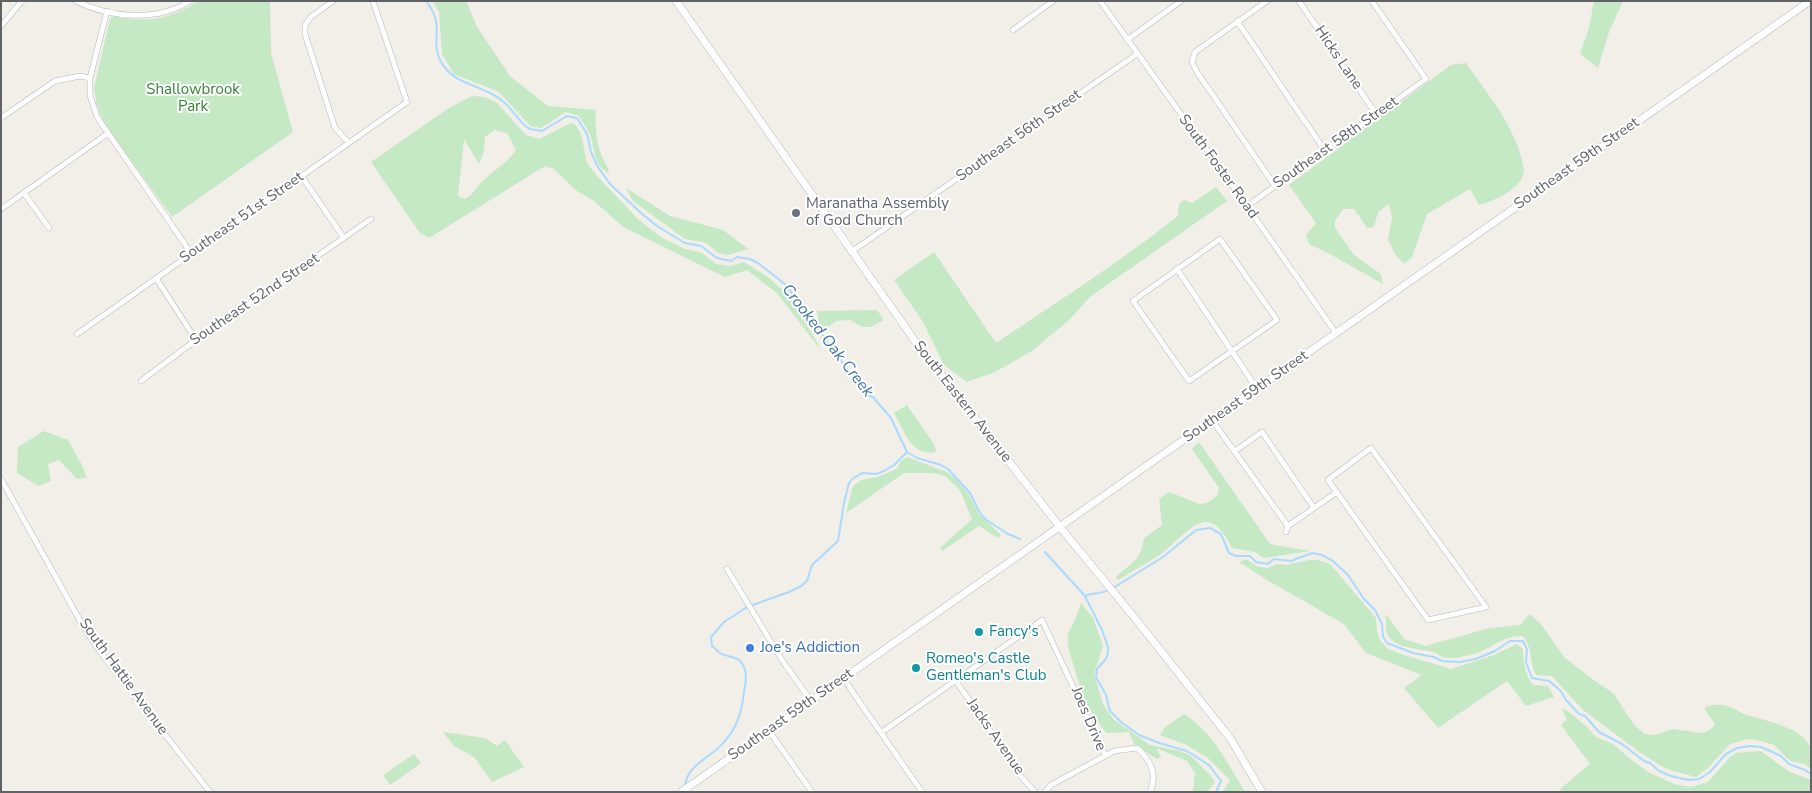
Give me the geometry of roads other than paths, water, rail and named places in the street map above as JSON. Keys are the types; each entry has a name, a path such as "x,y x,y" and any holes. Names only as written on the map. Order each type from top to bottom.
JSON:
{"main road":[{"name":"South Eastern Avenue","path":"676,1 915,342 1060,527 1230,738 1262,792"},
{"name":"Southeast 59th Street","path":"681,792 1810,1"}],"street":[{"path":"1,26 22,1"},
{"path":"76,1 86,6 107,11 147,16 176,9 190,1"},
{"path":"333,1 311,17 305,25 306,34 335,128 349,143"},
{"name":"Southeast 51st Street","path":"77,334 407,102 373,1"},
{"path":"1013,30 1053,1"},
{"name":"South Foster Road","path":"1100,1 1336,334"},
{"path":"1127,40 1182,1"},
{"path":"1267,1 1194,52 1192,62 1275,186"},
{"name":"Hicks Lane","path":"1299,1 1376,114"},
{"name":"Southeast 58th Street","path":"1247,206 1426,79 1372,1"},
{"path":"107,11 90,78 90,95 93,106 107,134 191,253"},
{"path":"1237,21 1325,151"},
{"name":"Southeast 56th Street","path":"852,252 1137,54"},
{"path":"1,118 55,80 80,76 90,78"},
{"path":"1,209 107,134"},
{"path":"302,176 344,238"},
{"path":"24,193 49,228"},
{"name":"Southeast 52nd Street","path":"141,381 196,340 371,219"},
{"path":"1220,240 1277,320 1190,381 1133,301 1177,269 1220,240"},
{"path":"1177,269 1257,389"},
{"path":"156,278 196,340"},
{"path":"1212,420 1288,526"},
{"path":"1235,451 1262,432 1314,508"},
{"path":"1371,448 1486,607 1428,620 1337,492 1328,480 1371,448"},
{"name":"South Hattie Avenue","path":"1,479 83,626 210,792"},
{"path":"1286,532 1288,526 1337,492"},
{"path":"727,569 782,660 811,701"},
{"name":"Joes Drive","path":"956,681 1042,620 1105,755 1050,785 1045,792"},
{"path":"843,678 922,792"},
{"path":"882,732 956,681"},
{"name":"Jacks Avenue","path":"956,681 1024,780 1035,792"},
{"path":"769,731 812,792"},
{"path":"1105,755 1114,751 1137,748 1146,755 1152,763 1154,772 1153,787 1150,792"}],"waterway":[{"name":"Crooked Oak Creek","path":"426,1 435,18 437,25 437,52 446,69 461,81 498,97 530,129 542,131 567,116 577,118 587,134 591,152 598,167 610,184 657,226 685,243 701,246 717,258 731,261 737,257 750,259 786,285 867,395 873,397 891,418 907,452 917,458 948,469 970,493 985,519 1008,534 1020,539"},
{"path":"685,785 687,777 696,765 720,747 729,735 739,718 742,705 746,680 743,665 739,660 722,654 712,646 711,637 724,622 747,607 789,592 807,581 812,565 838,541 844,503 849,483 852,479 862,473 876,474 884,471 894,465 907,452"},
{"path":"1113,588 1163,557 1196,530 1210,528 1221,534 1229,553 1236,556 1250,556 1256,562 1268,564 1274,559 1291,561 1312,553 1322,555 1333,561 1348,575 1364,599 1375,610 1382,624 1383,637 1387,643 1442,661 1460,662 1476,659 1495,651 1510,641 1523,641 1527,649 1526,662 1532,678 1549,681 1561,691 1566,700 1579,714 1585,716 1599,732 1622,744 1659,771 1689,780 1699,779 1710,772 1726,754 1737,748 1750,746 1761,747 1781,756 1789,764 1811,774"},
{"name":"Crooked Oak Creek","path":"1045,552 1085,596 1102,630 1108,647 1108,653 1106,659 1097,669 1096,677 1106,695 1110,711 1139,735 1187,751 1209,765 1221,781 1216,792"},
{"path":"1085,596 1108,590"}],"place":[{"name":"Maranatha Assembly of God Church","path":"796,213"},
{"name":"Fancy's","path":"979,632"},
{"name":"Joe's Addiction","path":"750,648"},
{"name":"Romeo's Castle Gentleman's Club","path":"916,668"}],"park label":[{"name":"Shallowbrook Park","path":"193,98"}]}
